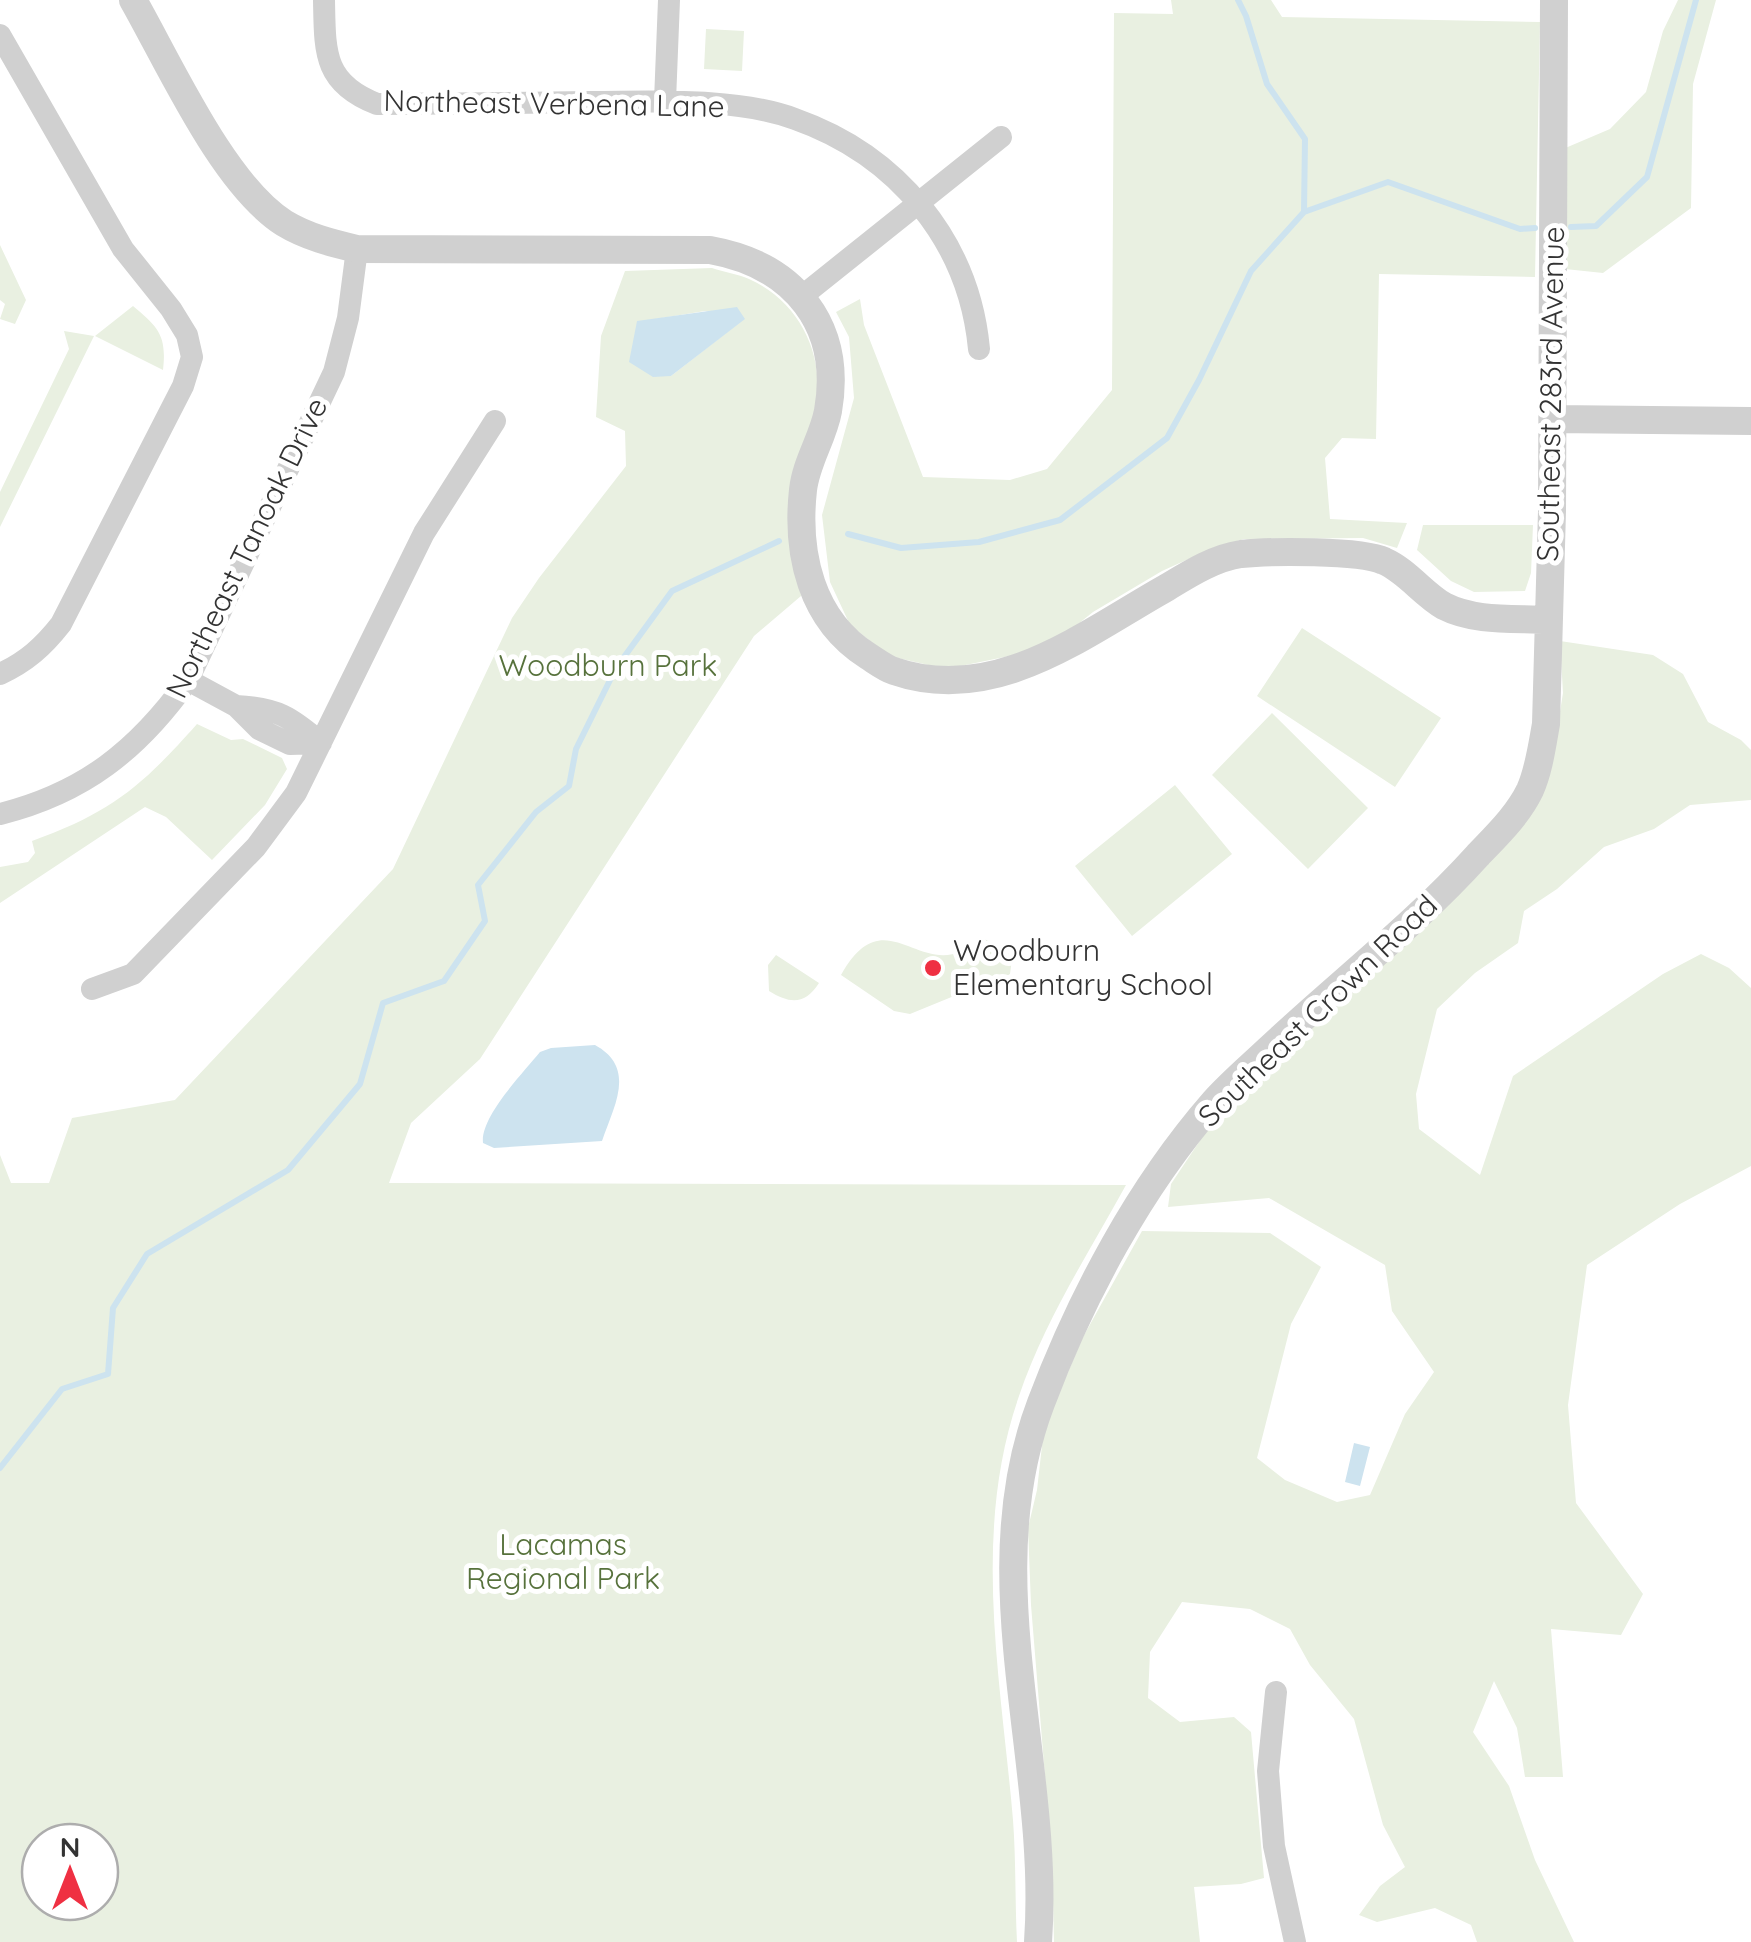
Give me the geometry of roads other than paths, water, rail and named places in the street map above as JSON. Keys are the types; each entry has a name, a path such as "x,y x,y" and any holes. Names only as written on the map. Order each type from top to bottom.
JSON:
{"street":[{"path":"134,0 226,164 256,202 286,224 318,240 357,249 710,250 738,255 768,269 802,297 828,346 830,385 828,414 804,487 802,550 811,584 834,628 891,671 946,679 1014,670 1057,653 1206,565 1241,554 1359,554 1384,560 1444,606 1476,616 1548,620"},
{"name":"Northeast Verbena Lane","path":"324,0 329,62 341,84 355,96 377,104 665,102 747,108 793,118 841,139 884,169 920,202 951,250 967,288 979,350"},
{"path":"665,102 670,0"},
{"name":"Southeast 283rd Avenue","path":"1531,787 1546,724 1554,0"},
{"path":"0,35 8,67 123,249 187,335 192,357 183,386 61,624 42,647 0,674"},
{"path":"802,297 1001,138"},
{"name":"Northeast Tanoak Drive","path":"0,814 31,806 89,780 137,742 164,714 188,680 334,372 348,318 357,249"},
{"path":"1552,419 1751,421"},
{"path":"92,989 133,974 256,847 296,793 424,534 495,421"},
{"path":"188,680 236,706 268,708 295,721 321,743"},
{"name":"Southeast Crown Road","path":"1038,1942 1036,1811 1016,1642 1013,1554 1016,1505 1030,1434 1068,1338 1134,1214 1214,1102 1456,880 1519,808 1531,787"},
{"path":"1276,1692 1268,1771 1274,1846 1295,1942"}],"water":[{"path":"737,307 745,319 671,376 653,377 629,362 637,321"},
{"path":"595,1045 608,1054 619,1076 616,1101 602,1141 494,1148 483,1143 495,1108 540,1052"},
{"path":"1354,1443 1370,1447 1360,1486 1345,1482"}],"waterway":[{"path":"1238,0 1267,84 1305,139 1304,212"},
{"path":"1571,227 1596,226 1647,177 1696,0"},
{"path":"848,534 901,548 979,542 1060,520 1167,438 1251,271 1304,212 1388,182 1520,229 1535,228"},
{"path":"0,1468 62,1389 108,1374 113,1308 147,1254 288,1170 360,1084 383,1003 444,981 485,921 478,885 536,812 569,786 576,749 616,668 672,591 779,541"}],"place":[{"name":"Woodburn Elementary School","path":"933,968"}],"park label":[{"name":"Woodburn Park","path":"608,666"},
{"name":"Lacamas Regional Park","path":"563,1562"}]}
